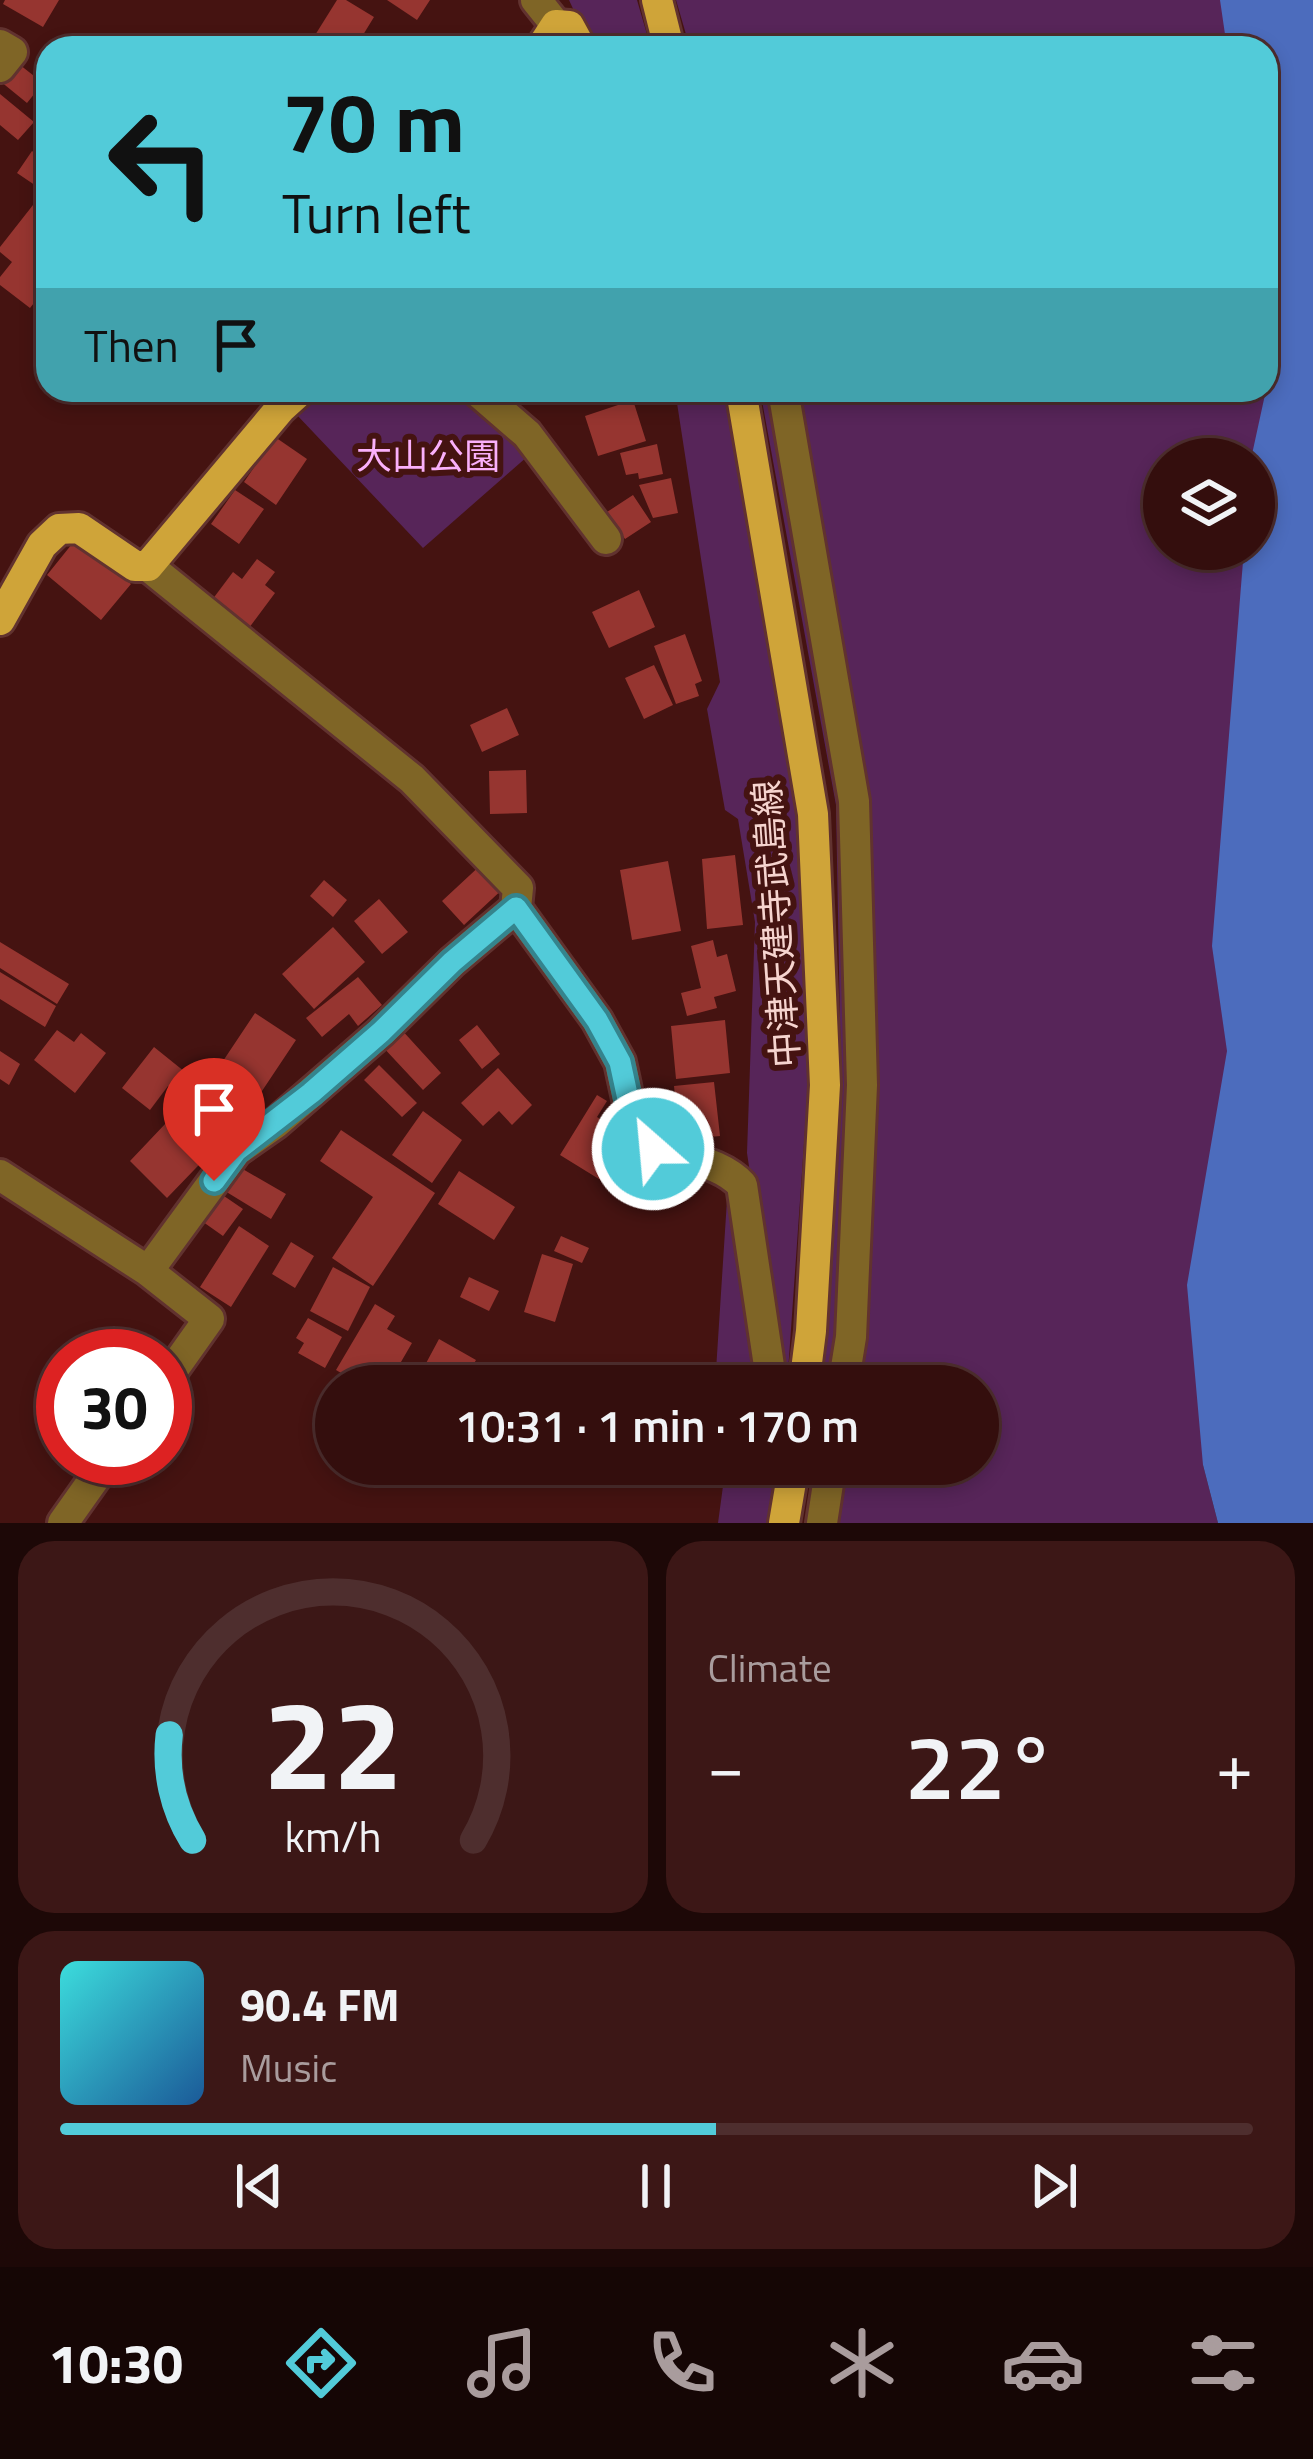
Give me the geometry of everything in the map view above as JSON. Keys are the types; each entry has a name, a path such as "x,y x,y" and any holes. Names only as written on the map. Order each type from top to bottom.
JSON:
{"main road":[{"path":"657,0 666,36"},
{"path":"549,36 569,26 574,36"},
{"path":"2,611 42,545 59,529 80,528 135,566 148,566 288,402"},
{"name":"中津天建寺武島線","path":"743,402 813,814 825,1085 805,1365"},
{"path":"784,1523 790,1485"}],"street":[{"path":"536,0 549,36"},
{"path":"490,402 527,434 607,538"},
{"path":"785,402 854,801 862,1085 846,1365"},
{"path":"148,566 412,779 518,888 516,908 597,1020 620,1062 636,1136 653,1149 728,1170 742,1185 769,1365"},
{"path":"148,1271 236,1151 364,1048 452,962 516,908"},
{"path":"0,1174 148,1271 209,1319 192,1343"},
{"path":"63,1523 90,1485"},
{"path":"822,1523 828,1485"}],"green space":[{"path":"569,0 637,0 648,36 586,36"},
{"path":"676,0 1234,0 1239,36 686,36"},
{"name":"大山公園","path":"306,402 467,402 528,456 423,548 296,414"},
{"path":"677,402 729,402 798,829 808,1087 788,1365 779,1365 747,1153 755,922 738,819 725,810 707,709 720,682"},
{"path":"762,402 774,402 845,807 855,1084 837,1365 821,1365 841,1080 836,805"},
{"path":"798,402 1266,402 1266,438 1143,438 1143,570 1267,570 1271,1101 1203,1465 1218,1523 832,1523 838,1485 999,1485 999,1365 855,1365 872,1087"},
{"path":"727,1200 754,1365 716,1365"},
{"path":"723,1485 773,1485 767,1523 718,1523"}],"water":[{"path":"1220,0 1313,0 1313,1523 1218,1523 1203,1465 1187,1285 1227,1051 1212,946 1242,570 1275,570 1275,438 1256,438 1263,402 1278,402 1278,36 1225,36"}],"building":[{"path":"5,0 59,0 43,27 3,4"},
{"path":"337,0 346,0 374,17 362,36 314,36"},
{"path":"387,0 430,0 417,20"},
{"path":"15,61 36,78 36,92 27,103 0,81"},
{"path":"0,94 34,122 18,140 0,125"},
{"path":"32,151 36,154 36,186 17,173"},
{"path":"33,205 36,207 36,300 30,308 0,285 0,277 12,262 0,247"},
{"path":"634,402 646,441 598,456 585,416"},
{"path":"275,437 307,459 276,505 244,482"},
{"path":"657,444 663,474 639,479 638,473 626,475 620,453"},
{"path":"671,478 678,513 653,518 639,485"},
{"path":"235,490 264,509 239,544 211,524"},
{"path":"633,495 651,522 625,539 607,512"},
{"path":"76,539 131,584 101,620 47,575"},
{"path":"257,559 275,572 265,585 275,593 246,632 209,604 233,572 242,579"},
{"path":"639,590 655,627 609,648 592,612"},
{"path":"685,634 702,681 695,684 699,696 676,704 654,646"},
{"path":"654,665 673,705 644,719 625,678"},
{"path":"507,708 519,735 482,752 470,725"},
{"path":"526,770 527,813 490,814 489,771"},
{"path":"735,855 743,925 707,929 702,859"},
{"path":"668,861 681,931 632,940 620,870"},
{"path":"484,862 506,886 464,925 442,901"},
{"path":"324,880 347,900 333,917 310,896"},
{"path":"379,899 408,932 382,954 354,921"},
{"path":"333,927 365,962 314,1009 282,974"},
{"path":"713,940 717,957 727,954 736,991 714,997 717,1008 687,1016 681,993 701,988 691,946"},
{"path":"0,942 69,984 57,1004 0,968"},
{"path":"0,972 56,1006 45,1027 0,999"},
{"path":"358,977 382,1005 358,1026 349,1014 322,1037 306,1018"},
{"path":"255,1013 296,1040 258,1097 217,1070"},
{"path":"725,1020 730,1073 676,1079 671,1026"},
{"path":"477,1025 500,1054 482,1069 459,1040"},
{"path":"400,1028 441,1073 423,1090 381,1045"},
{"path":"57,1030 74,1042 81,1033 106,1053 75,1093 34,1060"},
{"path":"154,1047 190,1076 177,1093 168,1086 150,1110 122,1088"},
{"path":"0,1051 20,1064 9,1085 0,1079"},
{"path":"379,1065 417,1103 402,1117 364,1080"},
{"path":"498,1068 532,1105 512,1125 499,1111 483,1126 461,1103"},
{"path":"714,1082 720,1136 679,1140 674,1086"},
{"path":"597,1095 607,1101 597,1117 619,1131 614,1140 642,1157 620,1192 560,1155"},
{"path":"184,1104 222,1141 167,1198 130,1161"},
{"path":"423,1111 462,1140 432,1183 392,1155"},
{"path":"341,1130 435,1193 373,1286 332,1258 373,1197 320,1161"},
{"path":"234,1164 286,1194 271,1219 220,1188"},
{"path":"459,1171 515,1207 494,1240 438,1204"},
{"path":"208,1185 243,1209 223,1236 189,1212"},
{"path":"239,1226 269,1246 231,1307 200,1287"},
{"path":"561,1236 589,1248 582,1263 554,1251"},
{"path":"291,1242 314,1256 295,1288 272,1274"},
{"path":"542,1254 573,1264 555,1322 524,1312"},
{"path":"333,1267 370,1287 348,1331 310,1311"},
{"path":"469,1277 499,1291 489,1311 460,1297"},
{"path":"375,1304 395,1316 387,1329 412,1343 399,1365 339,1365"},
{"path":"308,1318 342,1337 327,1365 298,1353 304,1343 296,1338"},
{"path":"439,1339 476,1360 473,1365 425,1365"}],"route":[{"path":"214,1181 236,1151 311,1093 516,908 597,1020 620,1062 636,1136 653,1149"}]}
